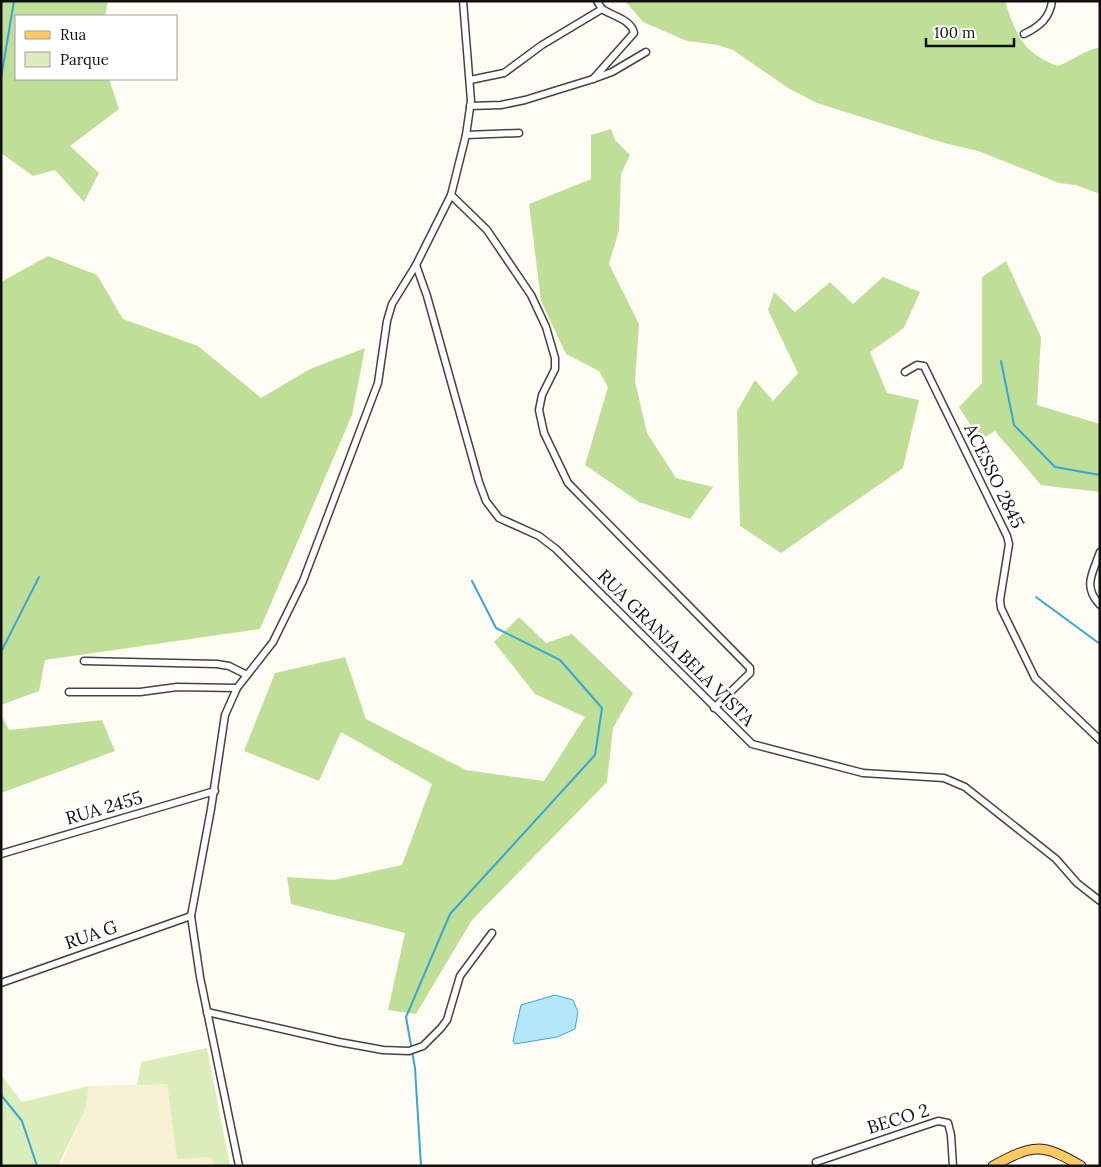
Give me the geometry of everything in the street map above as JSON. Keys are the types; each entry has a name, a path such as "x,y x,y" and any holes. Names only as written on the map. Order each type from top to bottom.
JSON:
{"main road":[{"path":"993,1166 1023,1151 1042,1148 1057,1153 1082,1166"}],"street":[{"path":"239,1166 207,1012 191,916 215,791 225,715 237,688 273,642 303,581 378,383 387,321 392,304 416,265 451,195 466,135 470,106 470,80 463,1"},
{"path":"593,79 634,33 633,28 628,23 602,9 597,1"},
{"path":"1024,34 1043,22 1050,11 1052,1"},
{"path":"470,80 504,73 542,45 602,9"},
{"path":"470,106 500,105 525,100 612,72 646,52"},
{"path":"466,135 519,133"},
{"path":"451,195 487,230 531,295 546,327 555,358 555,369 542,395 539,410 544,433 557,465 568,483 750,668 750,673 714,708"},
{"name":"RUA GRANJA BELA VISTA","path":"416,265 428,296 479,482 492,511 499,518 539,536 556,549 745,740 758,747 863,773 944,778 965,787 1056,859 1077,883 1100,901"},
{"name":"ACESSO 2845","path":"905,372 917,365 924,366 1007,536 1010,544 1000,600 1035,678 1100,740"},
{"path":"1100,552 1089,583 1090,590 1100,604"},
{"path":"84,661 217,664 230,666 247,676"},
{"path":"69,692 140,692 177,687 237,688"},
{"name":"RUA 2455","path":"1,854 215,791"},
{"name":"RUA G","path":"1,983 191,916"},
{"path":"207,1012 339,1042 383,1050 409,1051 423,1046 447,1020 460,976 492,933"},
{"name":"BECO 2","path":"816,1162 938,1121 948,1123 953,1166"}],"shaded area":[{"path":"167,1084 177,1159 211,1157 214,1166 60,1166 85,1110 89,1086"}],"green space":[{"path":"1,1 108,1 105,15 15,15 15,80 109,80 119,109 70,146 99,173 84,202 55,170 33,176 1,153"},
{"path":"625,1 1005,1 1013,24 1022,41 1036,55 1046,61 1058,66 1100,47 1100,194 1076,185 1059,183 978,151 944,143 817,103 788,88 733,50 718,45 687,41 643,22"},
{"path":"611,129 615,140 630,155 621,174 619,230 609,264 639,324 635,381 647,433 676,478 713,487 690,519 639,502 585,465 608,387 599,371 566,354 541,301 529,204 591,179 591,135"},
{"path":"48,256 97,275 123,319 198,346 261,398 310,369 365,348 352,415 260,629 45,660 39,691 1,705 1,282"},
{"path":"1006,261 1041,337 1037,405 1100,424 1100,492 1041,485 995,431 980,440 959,407 982,383 982,277"},
{"path":"883,277 920,292 904,328 870,352 887,393 919,400 903,468 781,553 740,526 737,411 755,380 773,401 798,373 768,310 774,292 795,312 830,282 853,304"},
{"path":"519,617 546,643 572,634 633,693 613,728 607,782 472,920 416,1014 388,1010 405,933 291,904 287,877 334,880 402,865 432,784 341,732 319,781 244,751 275,673 345,657 366,719 466,770 544,781 585,717 535,694 494,642"},
{"path":"1,715 9,730 102,720 115,751 1,793"},
{"path":"207,1048 230,1166 214,1166 211,1157 177,1159 167,1084 137,1085 141,1062"},
{"path":"1,1075 22,1102 89,1086 85,1110 58,1166 1,1166"}],"water":[{"path":"555,995 573,1000 578,1012 575,1029 557,1037 515,1044 513,1041 521,1005"}],"waterway":[{"path":"1,78 14,1"},
{"path":"1001,361 1014,425 1055,467 1100,475"},
{"path":"1,652 39,577"},
{"path":"421,1166 415,1068 406,1017 450,914 595,755 602,708 560,660 496,628 472,581"},
{"path":"1036,597 1100,644"},
{"path":"1,1095 22,1121 37,1166"}]}
